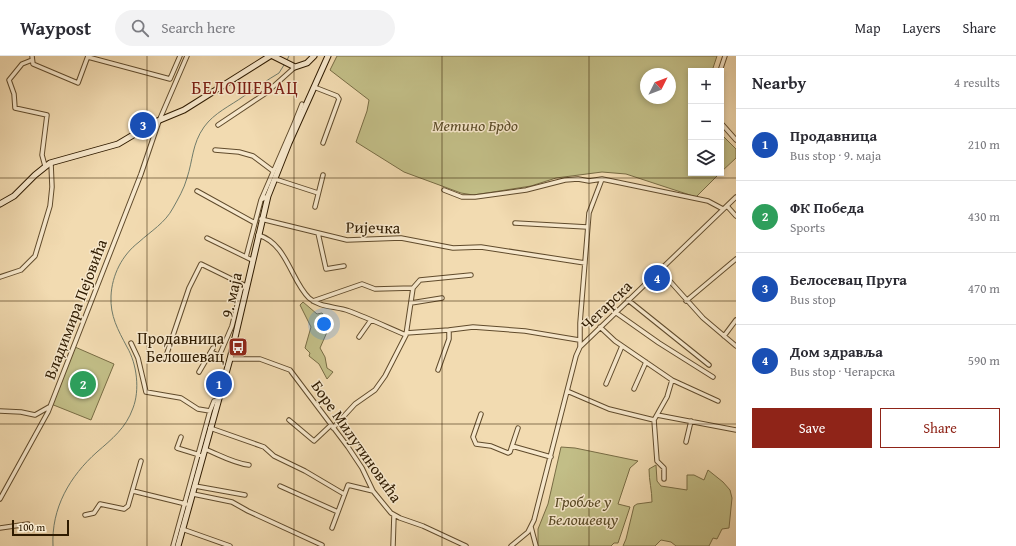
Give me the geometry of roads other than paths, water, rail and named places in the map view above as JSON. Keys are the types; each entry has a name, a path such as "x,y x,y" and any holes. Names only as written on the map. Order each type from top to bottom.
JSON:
{"main road":[{"path":"0,204 14,196 45,166 118,144 159,121 184,110 264,58 270,56"},
{"path":"277,58 295,67 307,63 314,56"},
{"name":"9. маја","path":"178,546 187,505 193,494 195,486 200,456 205,449 230,359 244,285 252,260 268,196 296,123 328,56"}],"street":[{"path":"45,166 42,155 47,115 15,108 13,104 14,94 9,80 17,68 32,58 33,64 78,83 88,56 170,79 180,56"},
{"name":"Владимира Пејовића","path":"0,499 49,407 141,174 159,121 187,56"},
{"path":"721,68 725,56"},
{"path":"218,125 266,93 295,67"},
{"path":"314,87 339,98 323,143"},
{"path":"246,257 261,200 296,123 302,104"},
{"path":"724,126 736,140"},
{"path":"215,150 239,152 253,156 273,171"},
{"path":"0,278 21,270 35,256 50,206 52,187 51,163"},
{"path":"315,207 323,175"},
{"path":"275,179 318,193"},
{"path":"444,190 462,197 475,197 526,190 565,180 602,179 708,201 723,209"},
{"path":"511,546 531,527 551,457 576,356 580,348 579,340 587,227 590,209 602,179"},
{"path":"197,191 255,223"},
{"path":"261,200 268,196"},
{"name":"Чегарска","path":"580,348 659,269 736,197"},
{"path":"727,206 736,216"},
{"name":"Ријечка","path":"261,220 347,240 395,238 453,248 481,246 585,263"},
{"path":"515,223 587,227"},
{"path":"318,233 326,269 344,266"},
{"path":"258,235 268,240 279,250 306,294 313,300 322,305 347,310 406,334 473,327 525,331 579,340"},
{"path":"207,238 252,260"},
{"path":"686,301 736,259"},
{"path":"165,359 190,288 201,264 244,285 232,326 220,354 218,355 212,350 199,372"},
{"path":"659,269 686,301 736,346"},
{"path":"289,420 314,441 355,404 377,387 385,376 406,334 412,288 420,280 471,275"},
{"path":"313,300 362,284 375,289 412,288"},
{"path":"410,303 442,298"},
{"path":"628,300 709,364"},
{"path":"615,312 659,343 713,377"},
{"path":"359,336 371,320"},
{"path":"724,336 736,320"},
{"path":"600,327 622,346 672,380 718,401"},
{"path":"438,370 449,339 449,330"},
{"path":"131,343 138,358 146,392 181,398 198,409 210,411"},
{"path":"606,384 622,346"},
{"name":"Боре Милутиновића","path":"230,359 260,359 290,370 359,463 373,491 394,515 466,546"},
{"path":"634,389 646,362"},
{"path":"664,479 664,468 657,462 654,420 669,392 672,380"},
{"path":"567,392 609,409 654,420"},
{"path":"173,546 187,505 210,411 214,401 218,400"},
{"path":"0,411 21,412 35,415 49,407"},
{"path":"481,414 474,437 474,442 491,446 509,453 518,428"},
{"path":"657,415 736,430"},
{"path":"686,442 691,421"},
{"path":"210,428 264,447 274,456 305,471 344,494"},
{"path":"181,437 177,448 200,456"},
{"path":"512,446 551,457"},
{"path":"205,449 226,457 232,461 249,465"},
{"path":"85,515 94,513 100,504 126,508 130,504 141,461"},
{"path":"332,528 347,486 352,485 373,491"},
{"path":"195,486 245,494"},
{"path":"280,486 338,512"},
{"path":"133,491 187,505"},
{"path":"193,494 232,502 248,511 322,544"},
{"path":"393,546 394,515"},
{"path":"0,528 28,524"},
{"path":"531,527 536,546"},
{"path":"182,529 230,546"}],"waterway":[{"path":"287,60 289,56"},
{"path":"53,546 55,519 64,494 78,471 113,438 127,421 135,401 137,385 135,369 133,361 113,316 111,303 113,281 119,266 133,247 158,226 170,213 186,182 197,140 208,122 222,110 279,73 284,65"}],"place":[{"name":"Белосевац Пруга","path":"143,125"},
{"name":"Дом здравља","path":"657,278"},
{"name":"Продавница Белошевац","path":"238,347"},
{"name":"ФК Победа","path":"83,384"},
{"name":"Продавница","path":"219,384"}],"district":[{"name":"БЕЛОШЕВАЦ","path":"245,87"}],"park label":[{"name":"Метино Брдо","path":"475,125"},
{"name":"Гробље у Белошевцу","path":"583,510"}]}
